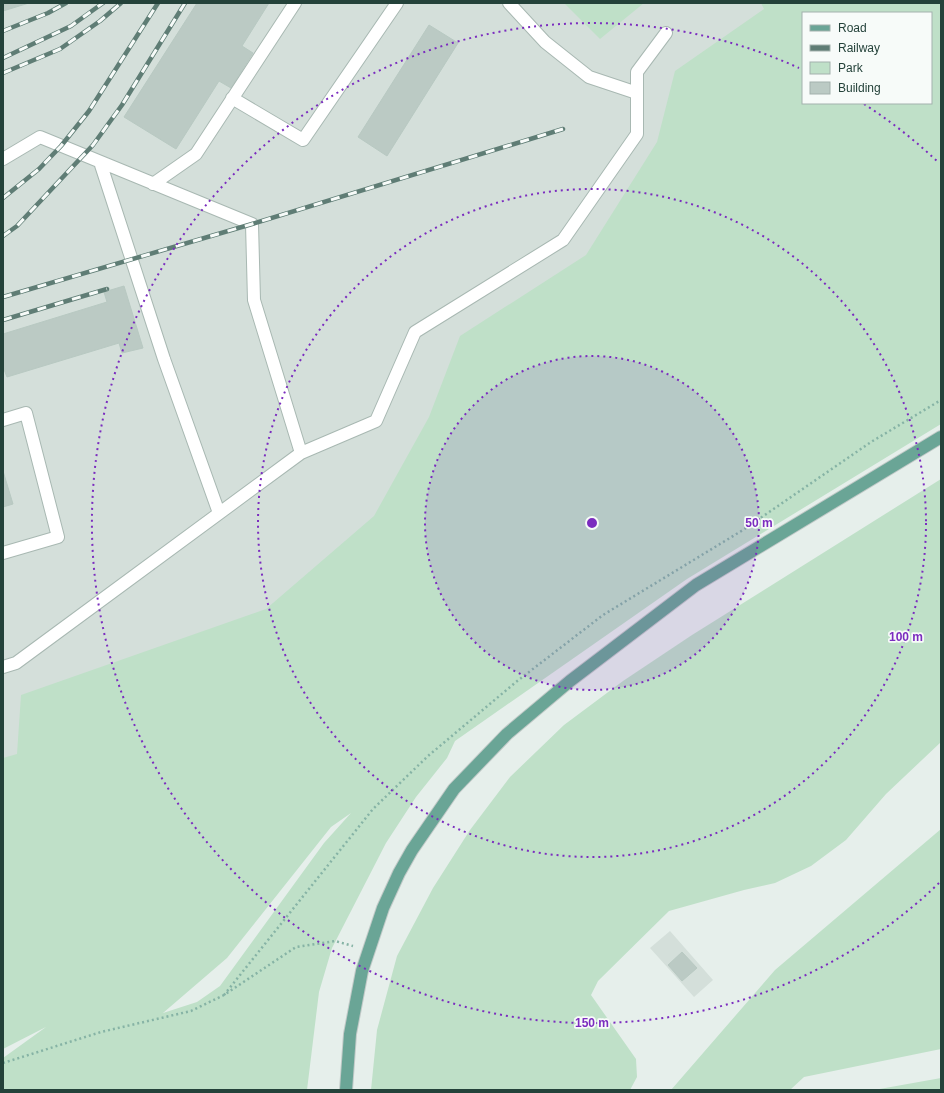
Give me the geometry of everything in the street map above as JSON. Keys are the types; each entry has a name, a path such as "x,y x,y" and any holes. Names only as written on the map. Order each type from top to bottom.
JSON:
{"main road":[{"path":"346,1090 350,1034 362,972 383,908 399,873 428,824 454,789 507,734 570,680 696,585 941,437"}],"lane":[{"path":"153,184 196,154 294,3"},
{"path":"232,98 303,140 397,3"},
{"path":"509,3 545,42 589,77 637,93"},
{"path":"3,667 16,663 301,453 376,421 416,332 563,240 637,134 638,72 666,33"},
{"path":"3,159 40,137 252,224 254,300 301,453"},
{"path":"100,162 164,359 219,513"},
{"path":"3,420 26,412 58,537 3,553"}],"path":[{"path":"3,1063 101,1032 191,1011 224,995 296,947 335,941 369,950"}],"shaded area":[{"path":"3,3 941,3 941,390 3,808"},
{"path":"670,931 713,980 694,997 650,948"}],"green space":[{"path":"564,3 644,3 600,39"},
{"path":"761,3 941,3 941,424 687,579 455,741 447,758 416,797 386,843 332,948 319,992 307,1090 3,1090 3,1058 46,1027 3,1049 3,758 17,754 21,695 266,609 374,516 429,417 460,336 586,255 657,142 675,71 764,9","holes":["351,813 324,843 220,986 197,1002 163,1013 227,958 331,827"]},
{"path":"941,479 941,742 886,794 846,840 811,866 775,883 669,911 598,981 591,995 636,1059 637,1077 630,1090 371,1090 377,1030 397,956 433,888 470,830 510,777 564,725 623,681 692,635"},
{"path":"941,829 941,1049 804,1077 790,1090 671,1090 775,970"},
{"path":"941,1078 941,1090 874,1090"}],"building":[{"path":"3,3 29,3 3,11"},
{"path":"197,3 269,3 242,46 253,53 231,88 219,81 176,149 124,117"},
{"path":"429,25 458,43 387,156 358,137"},
{"path":"124,286 143,348 122,353 119,343 7,377 3,367 3,334 107,302 104,292"},
{"path":"3,471 13,504 3,507"},
{"path":"682,952 697,968 682,981 668,965"}],"railway":[{"path":"3,31 48,13 66,3"},
{"path":"3,58 71,26 103,3"},
{"path":"3,73 60,49 100,21 121,3"},
{"path":"3,198 39,169 61,146 89,111 158,3"},
{"path":"3,236 17,226 93,145 122,105 185,3"},
{"path":"3,297 252,224 563,129"},
{"path":"3,320 107,289"}]}
